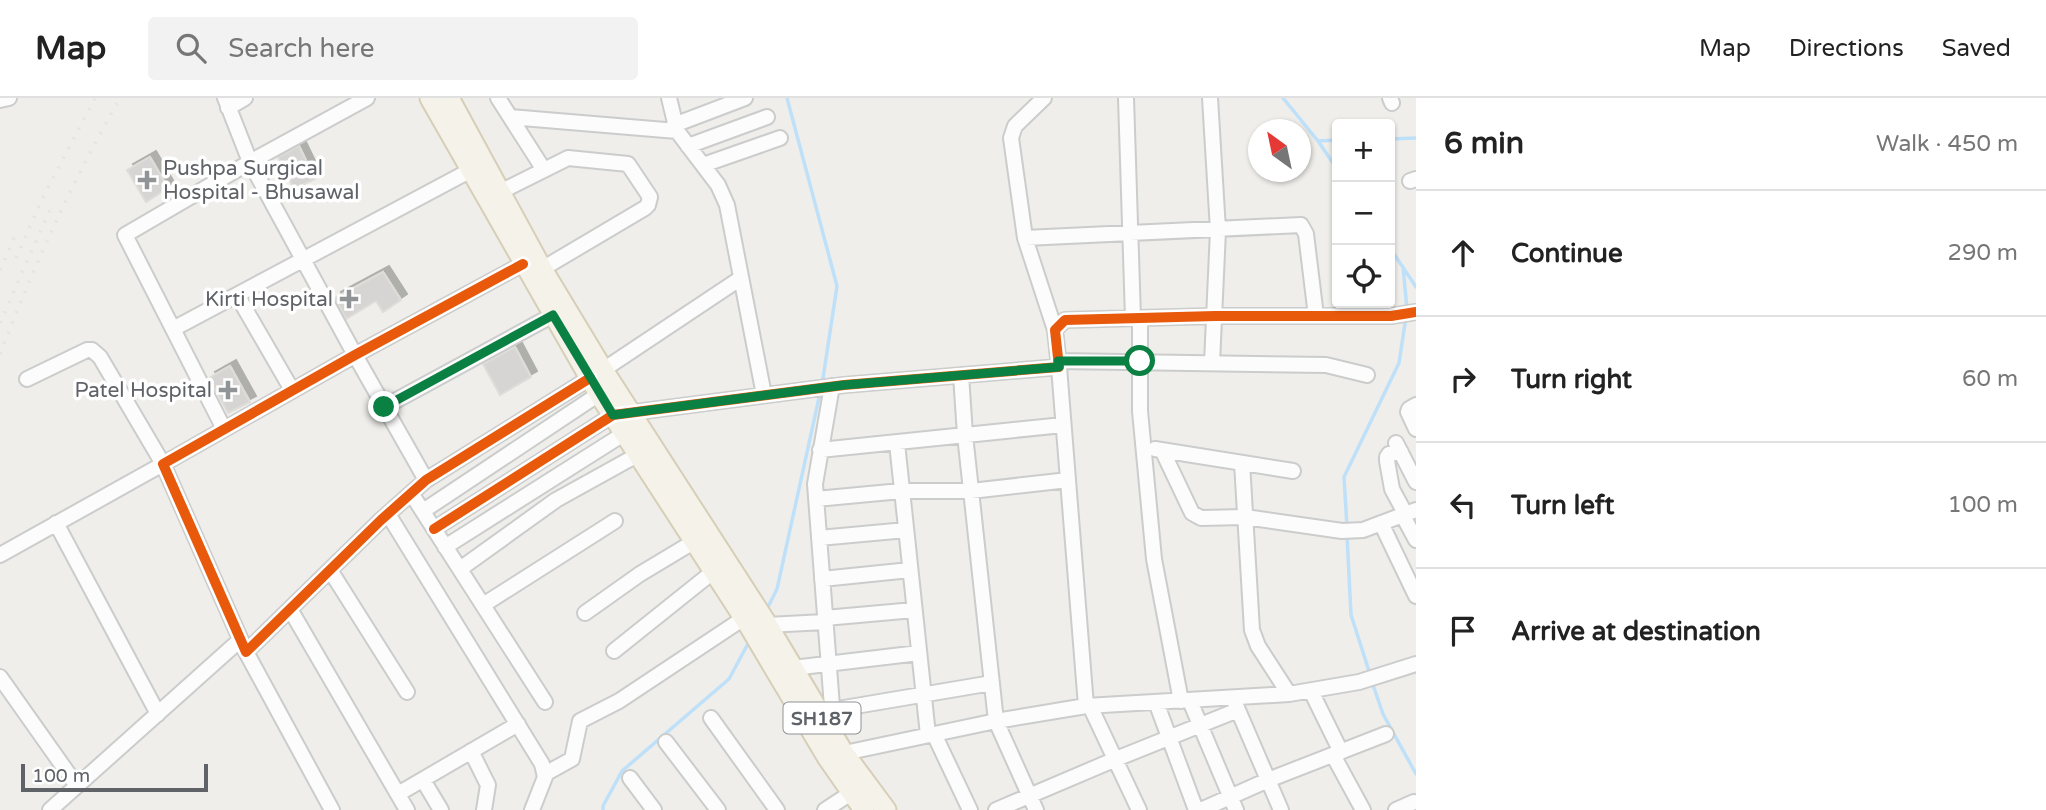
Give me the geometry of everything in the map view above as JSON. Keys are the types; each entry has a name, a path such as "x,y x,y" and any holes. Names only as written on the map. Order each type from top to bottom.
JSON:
{"main road":[{"name":"SH187","path":"430,98 471,170 533,266 598,381"},
{"name":"SH187","path":"449,98 500,192 553,315 622,413 834,749 886,810"},
{"name":"SH187","path":"622,413 625,433 714,571 793,668 834,749 851,793 864,810"}],"street":[{"path":"0,100 9,98"},
{"path":"245,98 226,103 250,162 426,480"},
{"path":"224,429 125,236 344,103 367,98"},
{"path":"498,98 544,170"},
{"path":"670,98 676,128 718,186 727,205 764,395"},
{"path":"510,117 676,128 745,98"},
{"path":"1044,98 1012,131 1026,238 1055,330 1088,706 1139,810"},
{"path":"1126,98 1131,234 1140,361 1140,411 1154,559 1186,701 1200,724 1233,803"},
{"path":"1210,98 1218,230 1212,363"},
{"path":"688,146 767,117"},
{"path":"703,165 780,138"},
{"path":"0,555 355,355 645,208 650,201 631,167 622,163 574,158 568,158 500,192"},
{"path":"173,329 471,170"},
{"path":"1026,238 1301,225 1307,234 1315,316"},
{"path":"423,511 741,278"},
{"path":"237,295 292,390"},
{"path":"1055,330 1065,320 1214,316 1391,316 1416,312"},
{"path":"384,407 553,315"},
{"path":"27,379 87,349 96,353 163,464 243,646 332,810"},
{"path":"434,528 622,413 832,386 1058,364 1140,361 1326,365 1367,374"},
{"path":"961,375 996,720 1036,810"},
{"path":"50,810 158,714 290,609 426,480 598,381"},
{"path":"832,386 816,476 816,499 834,749 1088,706 1186,701 1235,704 1359,682 1415,667"},
{"path":"1416,405 1408,412 1416,429"},
{"path":"820,450 1063,425"},
{"path":"445,547 625,433"},
{"path":"897,443 923,694 931,734 971,810"},
{"path":"1144,447 1293,471"},
{"path":"1416,482 1398,448 1387,457 1392,489 1408,514 1416,540"},
{"path":"1162,450 1194,516 1201,518 1245,517 1342,531 1360,530 1408,514"},
{"path":"460,569 556,500 639,454"},
{"path":"1242,463 1252,630 1258,646 1289,694"},
{"path":"816,499 901,491 971,491 1068,480"},
{"path":"411,493 545,702"},
{"path":"388,514 542,764 545,774 532,810"},
{"path":"483,605 615,521"},
{"path":"56,523 158,714"},
{"path":"1381,523 1416,596"},
{"path":"819,537 906,530"},
{"path":"585,612 646,570 695,541"},
{"path":"330,570 408,692"},
{"path":"822,579 910,570"},
{"path":"614,651 714,571"},
{"path":"290,609 407,810"},
{"path":"545,774 572,759 580,721 620,701 756,622 825,620 914,610"},
{"path":"793,668 919,653"},
{"path":"0,677 77,786"},
{"path":"832,710 992,683"},
{"path":"1311,691 1363,810"},
{"path":"1156,702 1199,810 1233,803 1268,780 1386,734"},
{"path":"996,810 1200,724 1235,704"},
{"path":"1235,704 1281,810"},
{"path":"711,718 777,810"},
{"path":"398,794 518,724"},
{"path":"666,742 718,810"},
{"path":"471,751 488,783 484,810"},
{"path":"630,778 654,810"},
{"path":"423,780 441,810"},
{"path":"825,810 851,793"},
{"path":"1396,810 1414,802"}],"building":[{"path":"299,146 315,179 294,189 278,157"},
{"path":"150,157 168,188 146,202 127,170"},
{"path":"383,272 401,300 383,312 376,301 346,319 335,298"},
{"path":"515,347 531,377 500,395 483,364"},
{"path":"230,366 250,402 228,413 209,378"}],"waterway":[{"path":"787,98 837,286 822,385"},
{"path":"1283,98 1332,162"},
{"path":"1395,139 1416,138"},
{"path":"1318,141 1332,140"},
{"path":"1395,256 1416,287"},
{"path":"1403,267 1407,309"},
{"path":"1347,527 1344,477 1399,363 1406,317"},
{"path":"767,609 777,589 820,393"},
{"path":"1347,535 1351,615 1370,674"},
{"path":"603,810 622,771 729,679 750,640"},
{"path":"1372,682 1383,714 1416,774"}],"railway":[{"path":"16,258 42,199 95,98"},
{"path":"0,354 55,224 120,98"},
{"path":"0,323 51,207"},
{"path":"0,270 14,238"}],"cycle path":[{"path":"523,264 163,464 246,652 381,520 426,480 590,378"},
{"path":"434,529 613,415 844,385 1059,367 1055,330 1065,320 1215,316 1391,316 1416,312"}],"place":[{"name":"Pushpa Surgical Hospital - Bhusawal","path":"147,180"},
{"name":"Kirti Hospital","path":"349,299"},
{"name":"Patel Hospital","path":"228,390"}],"route":[{"path":"384,407 553,315 613,415 844,385 1059,367 1058,361 1140,361"}]}
